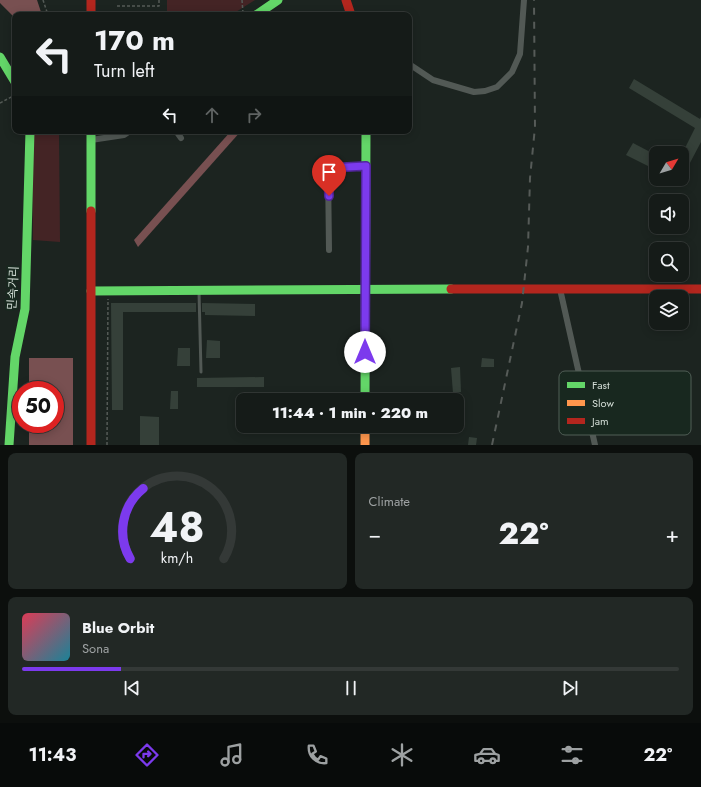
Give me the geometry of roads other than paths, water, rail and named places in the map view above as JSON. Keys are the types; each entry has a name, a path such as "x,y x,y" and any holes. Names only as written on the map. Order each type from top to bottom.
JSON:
{"street":[{"path":"91,0 91,12"},
{"path":"260,12 278,0"},
{"path":"346,0 350,12"},
{"path":"412,66 433,80 474,92 485,91 496,86 512,72 520,54 524,0"},
{"path":"0,57 12,77"},
{"name":"민속거리","path":"9,445 15,357 25,309 30,134"},
{"path":"90,445 91,135 126,134"},
{"path":"178,134 180,138"},
{"path":"365,393 366,134"},
{"path":"329,250 328,168 366,166"},
{"path":"560,289 578,371"},
{"path":"91,291 701,289"},
{"path":"365,433 365,445"},
{"path":"593,435 595,445"}],"lane":[{"path":"199,290 201,372"}],"railway":[{"path":"492,445 522,303 528,247 530,178 535,127 534,0"}]}
